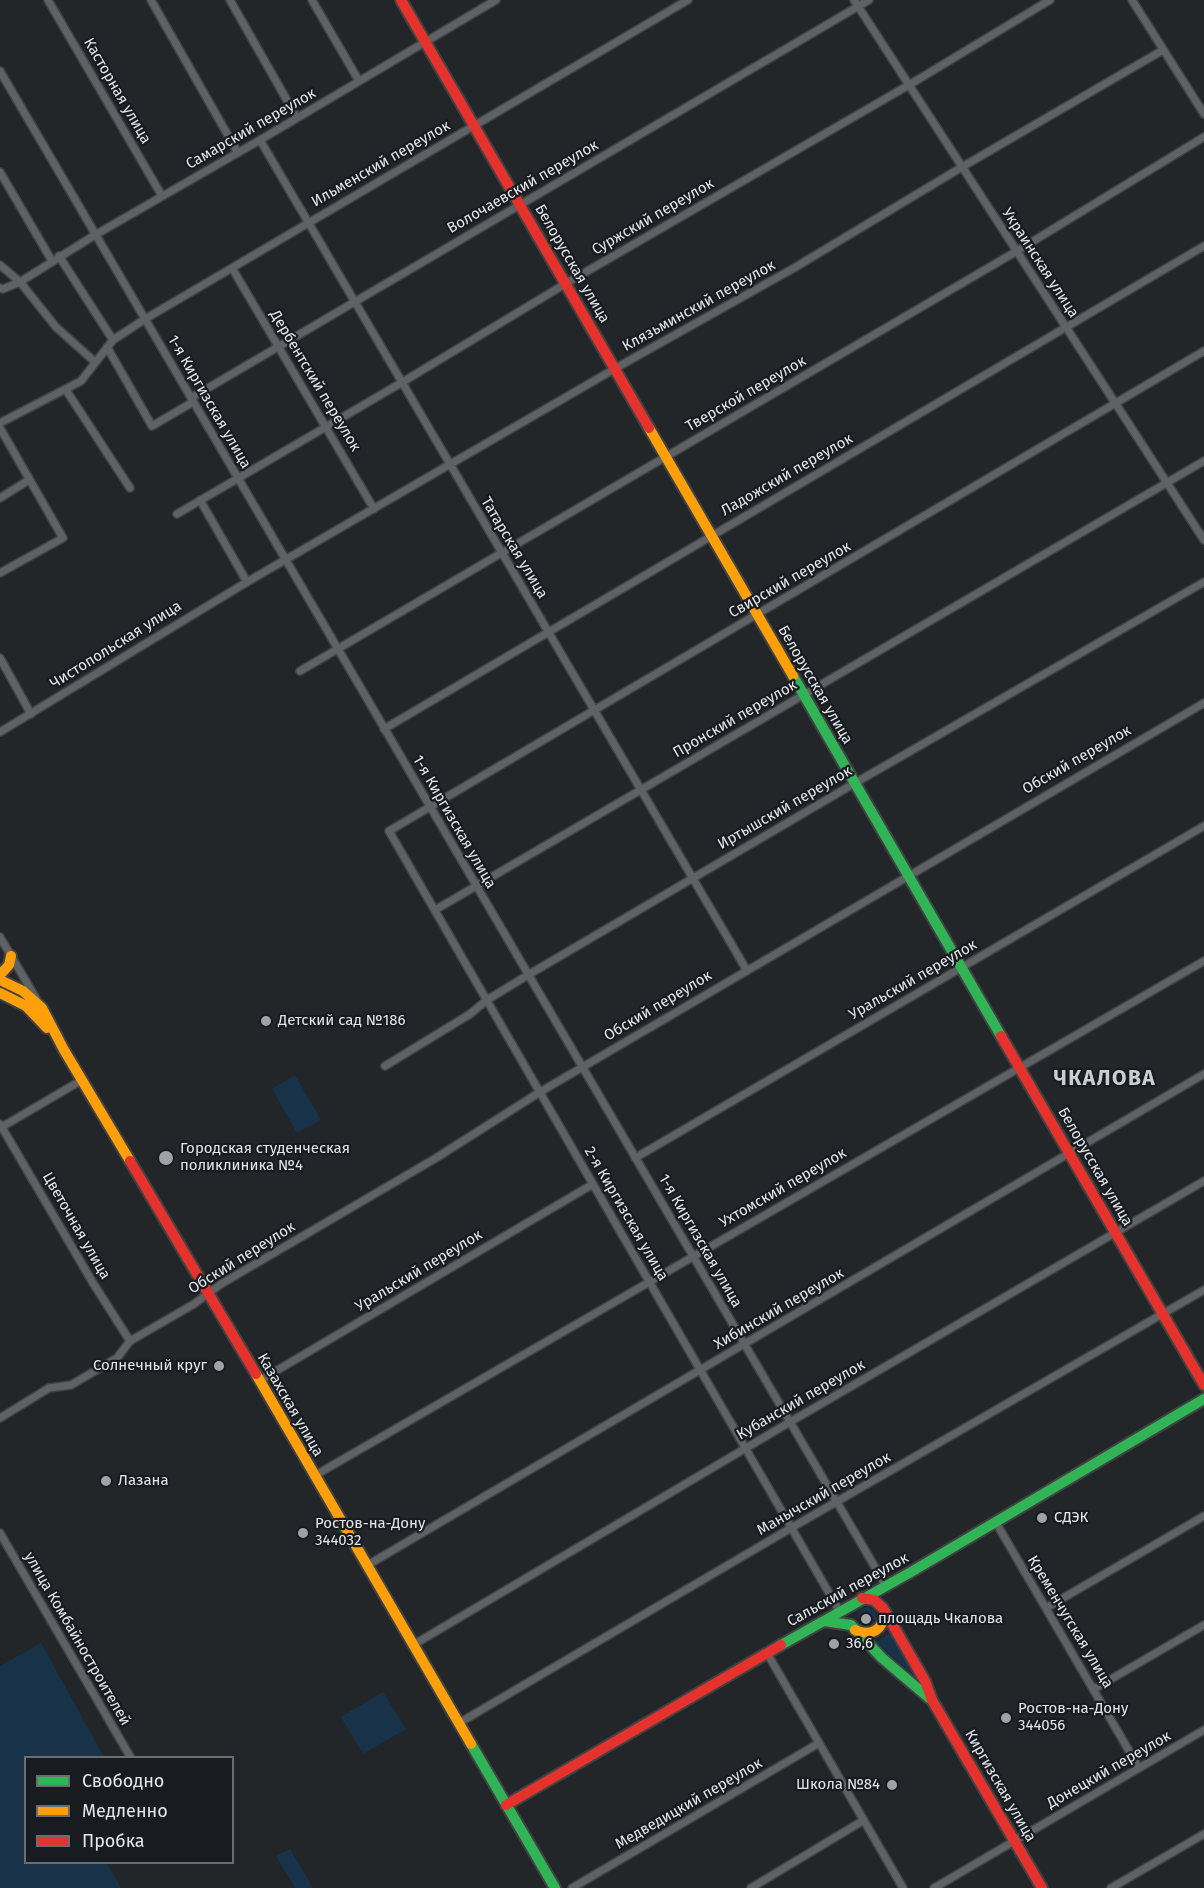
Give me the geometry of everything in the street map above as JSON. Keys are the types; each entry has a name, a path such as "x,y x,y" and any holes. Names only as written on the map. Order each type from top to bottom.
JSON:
{"main road":[{"name":"Белорусская улица","path":"401,0 1204,1384"},
{"path":"0,975 9,965 11,956"},
{"path":"0,980 23,991 42,1008"},
{"path":"0,993 27,1005 64,1050"},
{"name":"Казахская улица","path":"42,1008 64,1050 555,1888"},
{"name":"Сальский переулок","path":"506,1805 822,1621 899,1579 1204,1399"},
{"path":"822,1621 853,1627 868,1634 877,1631 883,1623 887,1598 899,1579"},
{"path":"853,1627 849,1612 859,1600 874,1600 884,1610"},
{"name":"Киргизская улица","path":"884,1610 925,1681 932,1700 1042,1888"},
{"name":"Киргизская улица","path":"853,1627 882,1658 932,1700"}],"street":[{"name":"Касторная улица","path":"48,0 162,196"},
{"path":"151,0 238,153"},
{"path":"230,0 297,118"},
{"path":"312,0 359,81"},
{"name":"Самарский переулок","path":"0,288 3,289 20,282 59,256 496,0"},
{"name":"Ильменский переулок","path":"0,423 81,381 113,340 145,319 688,0"},
{"name":"Волочаевский переулок","path":"107,347 152,426 279,346 520,205 856,3 870,0"},
{"name":"Суржский переулок","path":"177,514 1050,0"},
{"path":"1132,0 1204,114"},
{"name":"Украинская улица","path":"856,3 1204,540"},
{"name":"Клязьминский переулок","path":"247,582 615,368 794,268 1163,50"},
{"name":"1-я Киргизская улица","path":"0,71 886,1586"},
{"name":"Тверской переулок","path":"300,670 1017,251 1204,137"},
{"name":"Татарская улица","path":"260,140 746,969"},
{"path":"0,172 52,261"},
{"name":"Ладожский переулок","path":"384,729 1204,246"},
{"path":"59,256 113,340"},
{"path":"0,265 20,282 56,327 95,362"},
{"name":"Дербентский переулок","path":"232,268 374,509"},
{"name":"Свирский переулок","path":"389,831 1204,351"},
{"path":"66,390 130,488"},
{"path":"0,428 63,538 0,573"},
{"name":"Пронский переулок","path":"435,910 1204,461"},
{"path":"0,498 29,480"},
{"path":"200,500 247,582"},
{"name":"Чистопольская улица","path":"0,732 247,582"},
{"name":"Иртышский переулок","path":"385,1066 528,975 1204,582"},
{"path":"0,658 31,714"},
{"name":"Обский переулок","path":"0,1418 49,1389 71,1385 99,1369 117,1358 130,1341 436,1158 540,1092 908,874 1204,703"},
{"name":"Уральский переулок","path":"635,1158 1204,826"},
{"name":"2-я Киргизская улица","path":"389,831 840,1612"},
{"name":"Казахская улица","path":"0,937 42,1008"},
{"name":"Ухтомский переулок","path":"314,1476 1204,961"},
{"name":"Хибинский переулок","path":"366,1566 1204,1074"},
{"path":"1,1126 82,1080"},
{"name":"Цветочная улица","path":"1,1126 93,1283 130,1341"},
{"name":"Кубанский переулок","path":"413,1646 745,1448 1204,1181"},
{"name":"Уральский переулок","path":"259,1381 593,1184"},
{"name":"Манычский переулок","path":"459,1723 1204,1290"},
{"path":"1046,1608 1204,1516"},
{"name":"Кременчугская улица","path":"995,1521 1139,1768"},
{"name":"улица Комбайностроителей","path":"0,1533 130,1756"},
{"path":"1095,1689 1204,1625"},
{"path":"767,1653 903,1888"},
{"name":"Донецкий переулок","path":"934,1888 1204,1730"},
{"name":"Медведицкий переулок","path":"572,1888 819,1743"},
{"path":"750,1888 864,1820"},
{"path":"1111,1888 1204,1834"}],"shaded area":[{"path":"295,1075 321,1120 297,1133 272,1089"},
{"path":"863,1607 871,1607 876,1612 874,1623 863,1625 858,1620 858,1612"},
{"path":"890,1633 916,1677 876,1642"},
{"path":"41,1643 103,1756 24,1756 24,1864 108,1864 121,1888 0,1888 0,1666"},
{"path":"383,1692 406,1729 363,1754 341,1717"},
{"path":"290,1849 313,1888 295,1888 276,1856"}],"traffic: fast":[{"path":"793,676 1001,1036"},
{"path":"781,1645 911,1572 1204,1399"},
{"path":"824,1621 851,1625 882,1658 929,1698"},
{"path":"471,1744 555,1888"}],"traffic: slow":[{"path":"649,428 793,676"},
{"path":"0,975 9,965 11,956"},
{"path":"0,980 23,991 42,1008 64,1050 130,1161"},
{"path":"0,993 26,1006 47,1028"},
{"path":"256,1374 471,1744"},
{"path":"855,1630 867,1633 876,1630 882,1623 885,1612"}],"traffic: jam":[{"path":"401,0 649,428"},
{"path":"1001,1036 1204,1385"},
{"path":"130,1161 256,1374"},
{"path":"862,1598 874,1600 883,1608 925,1681 932,1700 1042,1888"},
{"path":"506,1805 781,1645"}],"place":[{"name":"Детский сад №186","path":"266,1021"},
{"name":"Городская студенческая поликлиника №4","path":"166,1158"},
{"name":"Солнечный круг","path":"219,1366"},
{"name":"Лазана","path":"106,1481"},
{"name":"СДЭК","path":"1042,1518"},
{"name":"Ростов-на-Дону 344032","path":"303,1533"},
{"name":"площадь Чкалова","path":"866,1619"},
{"name":"36,6","path":"834,1644"},
{"name":"Ростов-на-Дону 344056","path":"1006,1718"},
{"name":"Школа №84","path":"892,1785"}],"district":[{"name":"ЧКАЛОВА","path":"1105,1079"}]}
